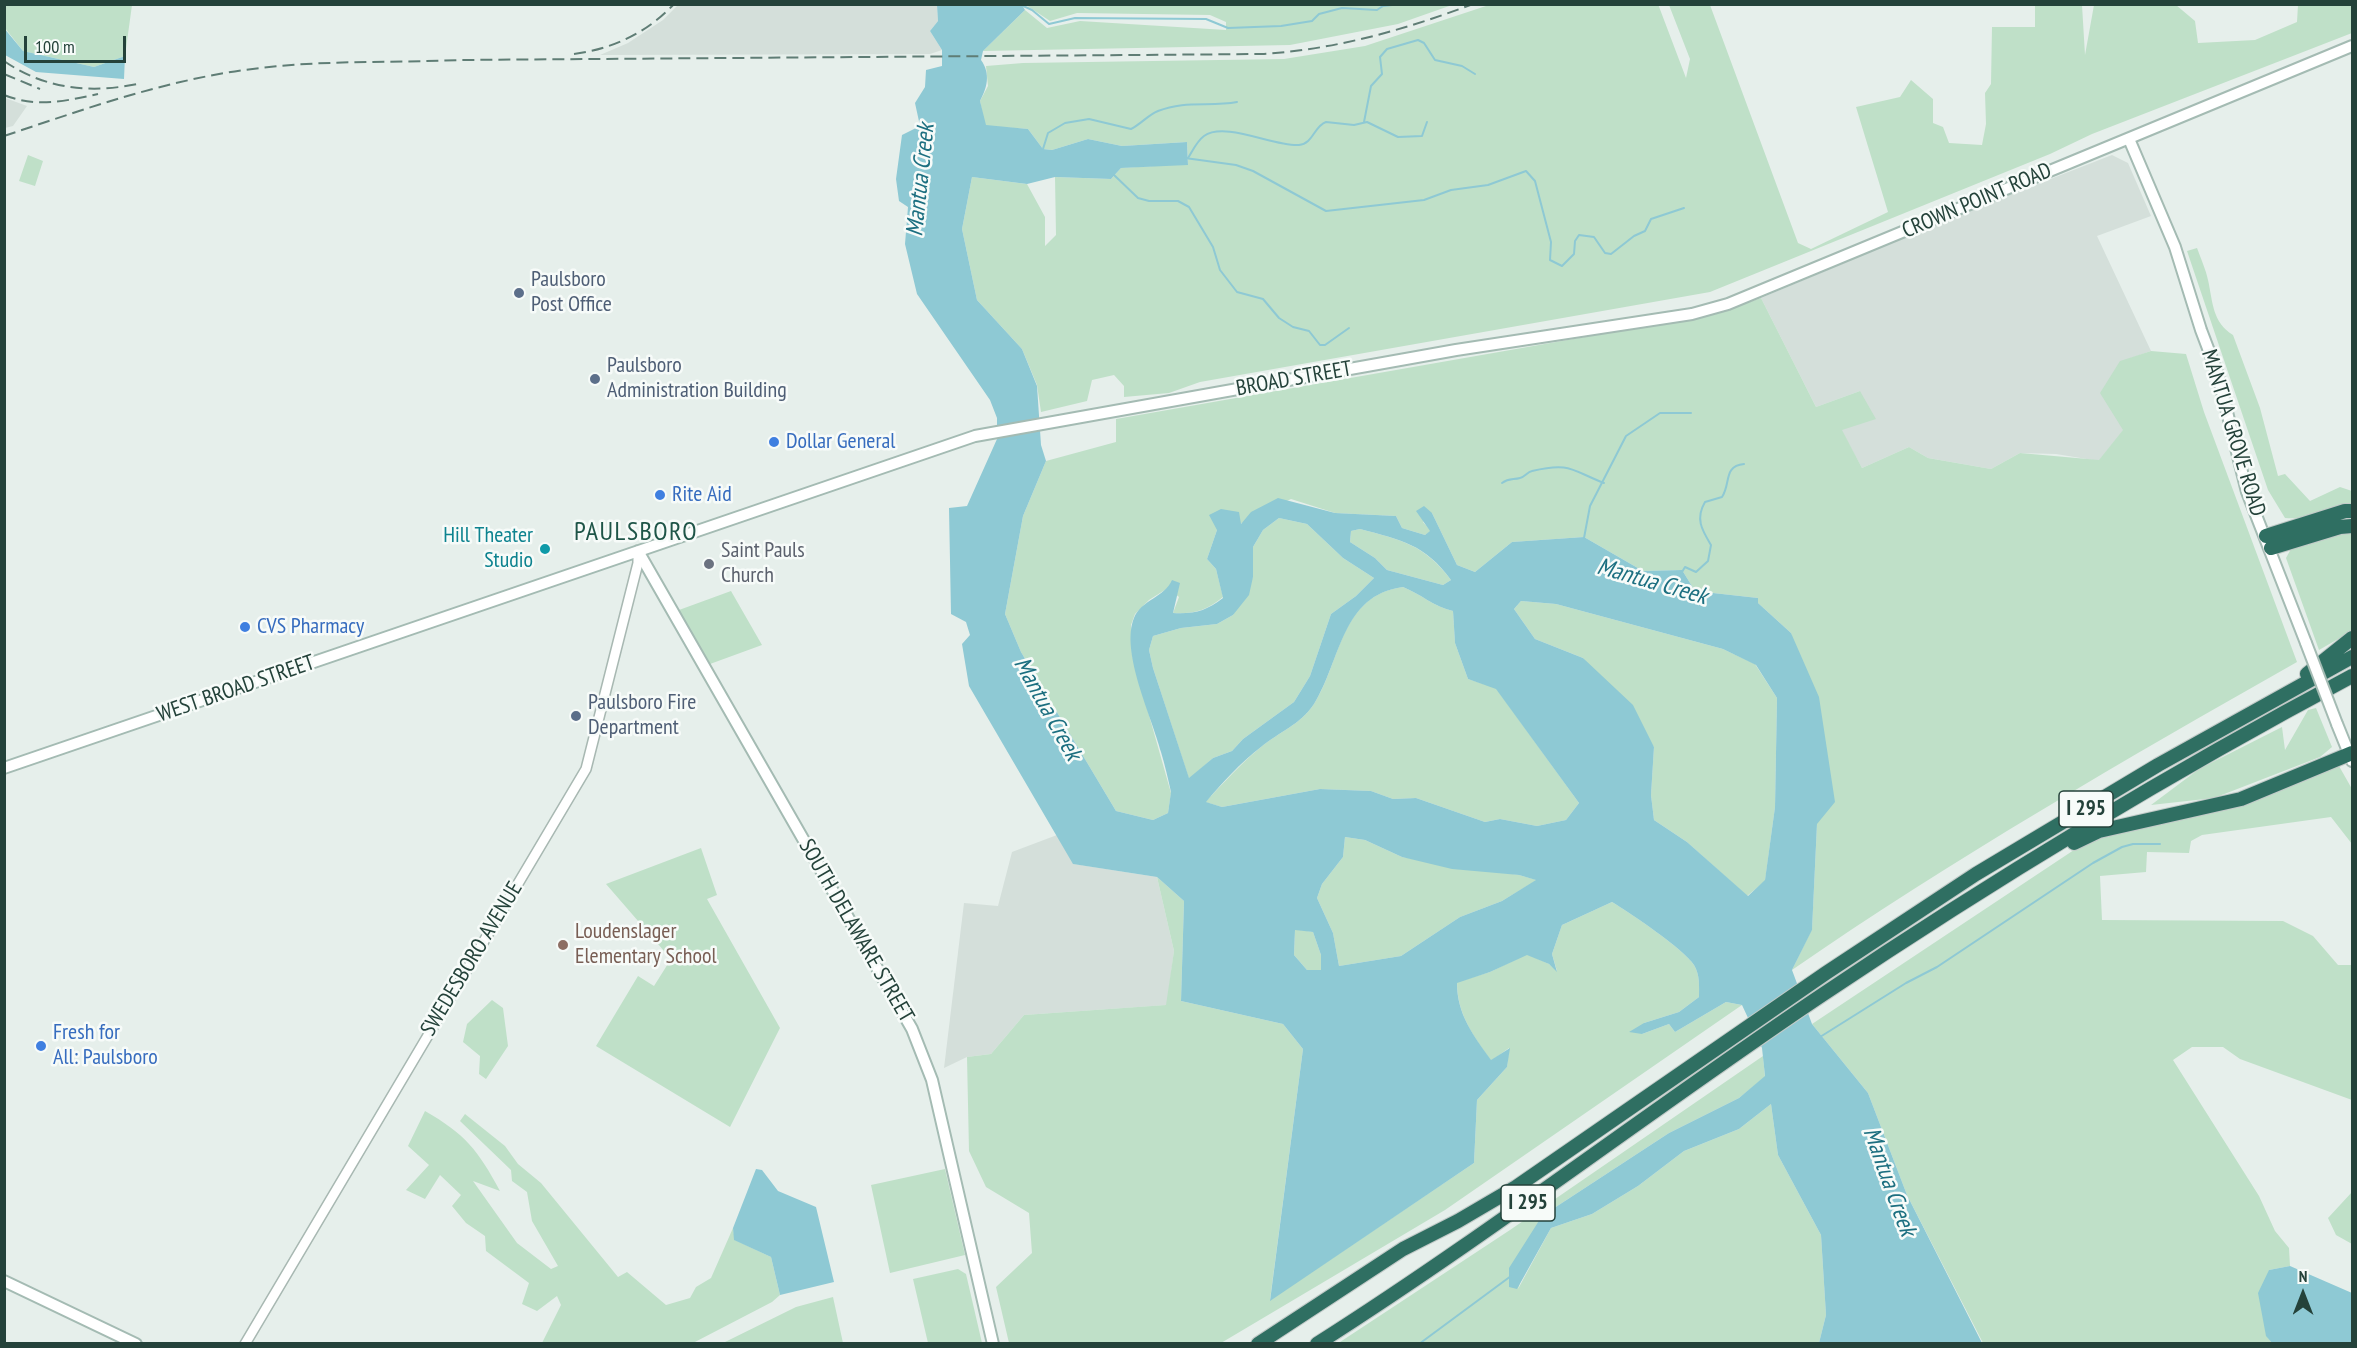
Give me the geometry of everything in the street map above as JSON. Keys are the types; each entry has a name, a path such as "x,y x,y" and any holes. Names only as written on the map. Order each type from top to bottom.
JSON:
{"highway":[{"path":"2268,542 2345,511 2352,511"},
{"path":"2268,542 2352,526"},
{"path":"2276,699 2352,638"},
{"name":"I 295","path":"1272,1344 1458,1221 1516,1187 1826,973 1987,868 2158,765 2352,657"},
{"name":"I 295","path":"1317,1344 1527,1203 1733,1056 1894,948 2091,824 2352,676"},
{"path":"1894,948 1928,934 2072,844 2099,831 2241,798 2352,756"},
{"path":"1258,1344 1403,1249 1458,1221"},
{"path":"1327,1344 1356,1319"}],"main road":[{"name":"CROWN POINT ROAD","path":"1594,330 1692,314 1728,304 2352,46"},
{"name":"MANTUA GROVE ROAD","path":"2129,139 2175,248 2217,372 2247,492 2337,724 2352,756"},
{"name":"BROAD STREET","path":"994,432 1456,350 1594,330"},
{"name":"WEST BROAD STREET","path":"4,768 959,441 994,432"},
{"name":"SOUTH DELAWARE STREET","path":"638,551 912,1029 932,1080 993,1344"},
{"path":"4,1281 136,1344"}],"street":[{"name":"SWEDESBORO AVENUE","path":"245,1344 580,778 589,757 638,563 638,551"}],"shaded area":[{"path":"679,4 937,5 938,21 930,31 942,50 930,54 600,55 628,43 663,20"},
{"path":"5,98 27,106 13,126 5,128"},
{"path":"2112,155 2128,163 2151,216 2097,236 2151,351 2120,362 2124,430 2099,461 2056,454 2020,453 1991,469 1928,458 1909,447 1862,468 1841,430 1860,391 1816,407 1761,298 1948,219"},
{"path":"1057,835 1074,864 1157,877 1174,951 1167,1005 1024,1015 991,1054 967,1057 944,1068 964,903 998,906 1012,852"}],"green space":[{"path":"1658,4 1686,78 1690,59 1669,5 1710,5 1798,243 1811,249 1888,212 1856,107 1900,97 1911,80 1933,99 1933,123 1943,127 1949,143 1982,145 1986,124 1985,93 1991,84 1992,27 2035,27 2035,5 2082,5 2085,55 2094,5 2176,5 2195,21 2198,43 2255,40 2297,22 2298,5 2352,5 2352,33 2092,134 2050,154 1710,292 1200,382 1169,393 1124,397 1124,386 1114,375 1092,380 1087,401 1041,412 1037,385 1022,349 977,300 962,229 972,177 1027,184 1045,217 1045,246 1056,235 1055,177 1111,179 1121,168 1188,164 1187,142 1122,146 1088,139 1052,150 1043,149 1028,129 985,126 980,101 988,86 986,66 1023,63 1284,59 1365,46 1489,5"},
{"path":"4,5 132,5 125,56 94,67 23,51 5,28"},
{"path":"1026,5 1452,5 1398,24 1290,45 983,51 1025,10 1047,28 1080,21 1226,30 1226,22 1210,15 1077,13 1050,21"},
{"path":"28,155 43,161 35,186 19,181"},
{"path":"2197,248 2206,272 2217,318 2233,335 2260,408 2278,476 2285,474 2310,501 2340,487 2352,491 2352,503 2303,517 2285,518 2268,490 2187,251"},
{"path":"1761,298 1816,407 1860,391 1876,419 1842,430 1862,468 1909,447 1928,458 1991,469 2020,453 2099,460 2123,430 2100,393 2120,361 2151,351 2186,354 2204,412 2297,662 1978,849 1792,970 1812,929 1817,824 1791,633 1758,603 1758,598 1695,591 1682,570 1643,571 1584,537 1512,542 1475,572 1457,565 1432,513 1423,522 1431,531 1425,535 1402,528 1396,516 1335,513 1291,499 1240,524 1217,530 1207,559 1216,569 1223,597 1217,602 1200,611 1173,613 1179,597 1168,588 1149,600 1135,614 1131,625 1132,655 1171,793 1168,813 1153,820 1116,811 1021,652 1005,614 1023,516 1046,461 1116,442 1116,419 1716,314"},
{"path":"1279,518 1307,524 1343,558 1374,578 1356,596 1331,614 1310,676 1294,702 1243,739 1232,751 1213,758 1189,779 1153,668 1149,650 1153,636 1181,628 1217,624 1233,615 1253,577 1253,547 1263,530"},
{"path":"1360,529 1411,545 1431,558 1451,580 1443,585 1387,570 1375,558 1350,542 1351,531"},
{"path":"2352,529 2352,631 2319,650 2286,558 2292,547"},
{"path":"1403,587 1440,607 1453,611 1455,643 1468,679 1496,688 1579,803 1566,820 1537,826 1500,819 1485,822 1416,798 1393,799 1371,791 1320,789 1222,807 1205,802 1254,753 1296,723 1314,704 1354,616 1366,603 1382,593"},
{"path":"731,591 762,645 710,664 679,610"},
{"path":"1521,601 1556,604 1723,649 1755,664 1777,698 1775,807 1765,881 1747,896 1687,842 1654,820 1651,795 1654,747 1583,658 1535,639 1514,609"},
{"path":"2316,708 2332,747 2320,757 2214,798 2151,805 2199,769 2282,727 2285,750 2308,710"},
{"path":"2339,766 2352,789 2352,844 2331,817 2202,835 2191,841 2189,853 2147,852 2146,872 2100,876 2102,920 2283,921 2313,936 2338,965 2352,965 2352,1100 2240,1059 2223,1047 2192,1047 2173,1060 2259,1196 2275,1231 2289,1248 2290,1266 2269,1270 2266,1335 2272,1343 1983,1343 1907,1195 1868,1093 1812,1024 2092,838 2195,817"},
{"path":"1345,837 1365,840 1402,857 1519,875 1537,880 1502,901 1460,917 1401,956 1339,966 1333,933 1317,898 1322,884 1343,857"},
{"path":"701,848 717,895 707,899 780,1028 730,1127 596,1046 638,976 654,986 671,959 606,884"},
{"path":"1157,877 1184,901 1181,1001 1283,1024 1303,1049 1270,1300 1474,1163 1477,1100 1507,1067 1509,1048 1491,1061 1472,1033 1463,1014 1457,982 1490,972 1527,954 1549,964 1557,971 1552,954 1562,925 1612,902 1680,950 1694,965 1698,977 1699,997 1679,1012 1644,1023 1642,1034 1669,1024 1675,1032 1726,1002 1742,1005 1445,1210 1221,1343 1009,1343 996,1287 1032,1253 1029,1213 986,1187 969,1151 967,1057 991,1054 1024,1015 1166,1005 1174,951"},
{"path":"1295,929 1313,932 1321,955 1321,970 1307,970 1294,955"},
{"path":"492,1000 503,1008 508,1046 486,1079 479,1074 480,1056 463,1042 467,1024"},
{"path":"1763,1056 1765,1077 1739,1098 1669,1133 1542,1216 1518,1289 1551,1228 1592,1214 1638,1186 1684,1151 1739,1129 1771,1104 1778,1155 1821,1235 1826,1315 1819,1343 1337,1344 1510,1230"},
{"path":"425,1111 461,1136 485,1164 500,1191 473,1181 517,1243 551,1269 558,1266 532,1221 527,1192 512,1181 511,1170 460,1121 465,1114 505,1146 518,1164 541,1183 618,1277 627,1272 666,1305 690,1298 696,1287 711,1278 733,1228 735,1240 771,1257 780,1295 772,1302 693,1343 542,1343 561,1305 557,1296 537,1311 522,1304 529,1283 486,1251 485,1236 466,1223 452,1206 461,1195 440,1175 425,1199 406,1190 429,1165 408,1146"},
{"path":"945,1169 965,1255 890,1273 871,1185"},
{"path":"2352,1192 2352,1244 2336,1235 2328,1218"},
{"path":"958,1269 966,1274 982,1343 928,1343 913,1279"},
{"path":"833,1297 843,1343 723,1343 796,1307"}],"water":[{"name":"Mantua Creek","path":"937,5 1022,5 1025,10 983,51 981,60 986,70 987,81 980,101 986,125 1028,129 1043,149 1052,150 1088,139 1122,146 1187,142 1188,165 1121,168 1111,179 1055,177 1027,184 972,177 962,229 977,300 1022,349 1037,386 1041,445 1046,461 1023,516 1005,614 1021,652 1116,811 1153,820 1168,813 1171,792 1134,666 1131,632 1137,612 1164,591 1172,580 1180,583 1173,613 1200,611 1223,598 1216,569 1207,559 1217,530 1209,515 1221,509 1239,512 1241,524 1251,512 1278,498 1335,513 1396,516 1402,528 1425,535 1430,531 1416,511 1424,506 1432,513 1457,565 1475,572 1512,542 1584,537 1643,571 1682,570 1695,591 1758,598 1758,603 1791,633 1819,697 1835,802 1817,824 1812,930 1792,970 1812,1024 1868,1093 1907,1195 1982,1343 1819,1343 1826,1315 1821,1235 1778,1155 1771,1104 1739,1129 1684,1151 1638,1186 1592,1214 1551,1228 1517,1289 1509,1287 1509,1268 1542,1216 1669,1133 1739,1098 1765,1076 1762,1048 1742,1005 1726,1002 1675,1032 1669,1024 1642,1034 1629,1032 1644,1023 1679,1012 1699,997 1699,981 1694,965 1680,950 1612,902 1562,925 1552,954 1557,972 1549,964 1527,955 1490,972 1457,983 1463,1014 1472,1033 1491,1060 1510,1048 1507,1067 1477,1100 1474,1163 1270,1301 1303,1049 1283,1024 1181,1001 1184,901 1157,877 1073,864 969,686 962,644 970,635 966,622 951,614 949,508 967,506 997,439 997,418 990,400 917,294 905,244 908,207 899,201 896,179 902,135 920,126 915,103 925,87 926,70 942,66 942,50 930,31 938,21","holes":["1279,518 1307,524 1343,558 1374,578 1356,596 1331,614 1310,676 1294,702 1243,739 1232,751 1213,758 1189,778 1149,650 1153,636 1181,628 1217,624 1233,615 1249,595 1253,577 1253,547 1263,530","1360,529 1411,545 1432,558 1451,580 1443,585 1387,570 1375,558 1350,542 1351,531","1403,587 1440,607 1453,611 1455,643 1468,679 1496,689 1579,803 1566,820 1537,826 1500,819 1485,822 1416,798 1393,799 1371,791 1320,789 1222,807 1206,802 1246,759 1296,723 1314,704 1345,632 1367,603 1382,593","1521,601 1556,604 1723,649 1756,665 1777,698 1775,807 1765,880 1748,896 1687,842 1654,820 1651,795 1654,747 1633,705 1583,658 1535,639 1514,609","1345,837 1365,840 1402,857 1452,869 1519,875 1536,880 1502,901 1460,917 1401,956 1339,966 1333,933 1317,898 1322,884 1343,857","1295,930 1313,932 1321,955 1321,970 1307,970 1294,955"]},
{"path":"4,28 23,51 94,67 125,56 124,79 36,72 5,55"},
{"path":"756,1169 762,1170 778,1191 816,1207 834,1282 780,1295 771,1257 734,1240 733,1228"},
{"path":"2290,1266 2352,1293 2352,1343 2272,1343 2266,1336 2258,1293 2269,1270"}],"waterway":[{"path":"1019,4 1032,10 1049,24 1075,18 1206,19 1228,28 1281,26 1312,21 1319,14 1342,8 1377,10 1383,6 1401,4"},
{"path":"1364,122 1371,86 1382,74 1380,57 1387,49 1418,40 1424,43 1435,60 1462,66 1475,74"},
{"path":"1043,149 1048,133 1065,123 1089,119 1131,129 1154,113 1168,108 1237,102"},
{"path":"1188,158 1202,138 1213,132 1224,131 1289,145 1299,145 1307,142 1326,122 1354,125 1367,122 1398,137 1422,136 1427,122"},
{"path":"1185,158 1236,165 1253,171 1326,211 1424,200 1451,190 1488,185 1526,171 1535,181 1551,242 1550,260 1562,266 1574,254 1575,241 1579,235 1594,237 1605,253 1611,254 1634,236 1645,231 1651,219 1684,208"},
{"path":"1114,175 1138,198 1149,201 1178,201 1189,207 1213,247 1220,270 1237,292 1263,299 1279,318 1293,327 1309,331 1320,345 1325,345 1349,328"},
{"path":"1584,538 1590,506 1626,436 1660,413 1691,413"},
{"name":"Mantua Creek","path":"1682,572 1685,567 1696,572 1708,561 1711,545 1701,524 1702,508 1705,502 1722,497 1730,472 1737,465 1744,464"},
{"path":"1502,483 1522,477 1532,471 1555,467 1577,471 1604,483"},
{"path":"1820,1037 1906,983 1937,967 2093,863 2122,847 2133,844 2160,844"},
{"path":"1419,1344 1511,1276"}],"railway":[{"path":"574,54 602,48 628,38 652,23 674,4"},
{"path":"4,136 162,87 227,73 285,65 460,60 1264,54 1318,48 1370,37 1473,4"},
{"path":"4,61 36,78 70,87 88,89 142,83"},
{"path":"4,74 40,89"},
{"path":"4,95 28,101 51,102 98,94"}],"place":[{"name":"Paulsboro Post Office","path":"519,293"},
{"name":"Paulsboro Administration Building","path":"595,379"},
{"name":"Dollar General","path":"774,442"},
{"name":"Rite Aid","path":"660,495"},
{"name":"Hill Theater Studio","path":"545,549"},
{"name":"Saint Pauls Church","path":"709,564"},
{"name":"CVS Pharmacy","path":"245,627"},
{"name":"Paulsboro Fire Department","path":"576,716"},
{"name":"Loudenslager Elementary School","path":"563,945"},
{"name":"Fresh for All: Paulsboro","path":"41,1046"}],"district":[{"name":"PAULSBORO","path":"636,533"}]}
